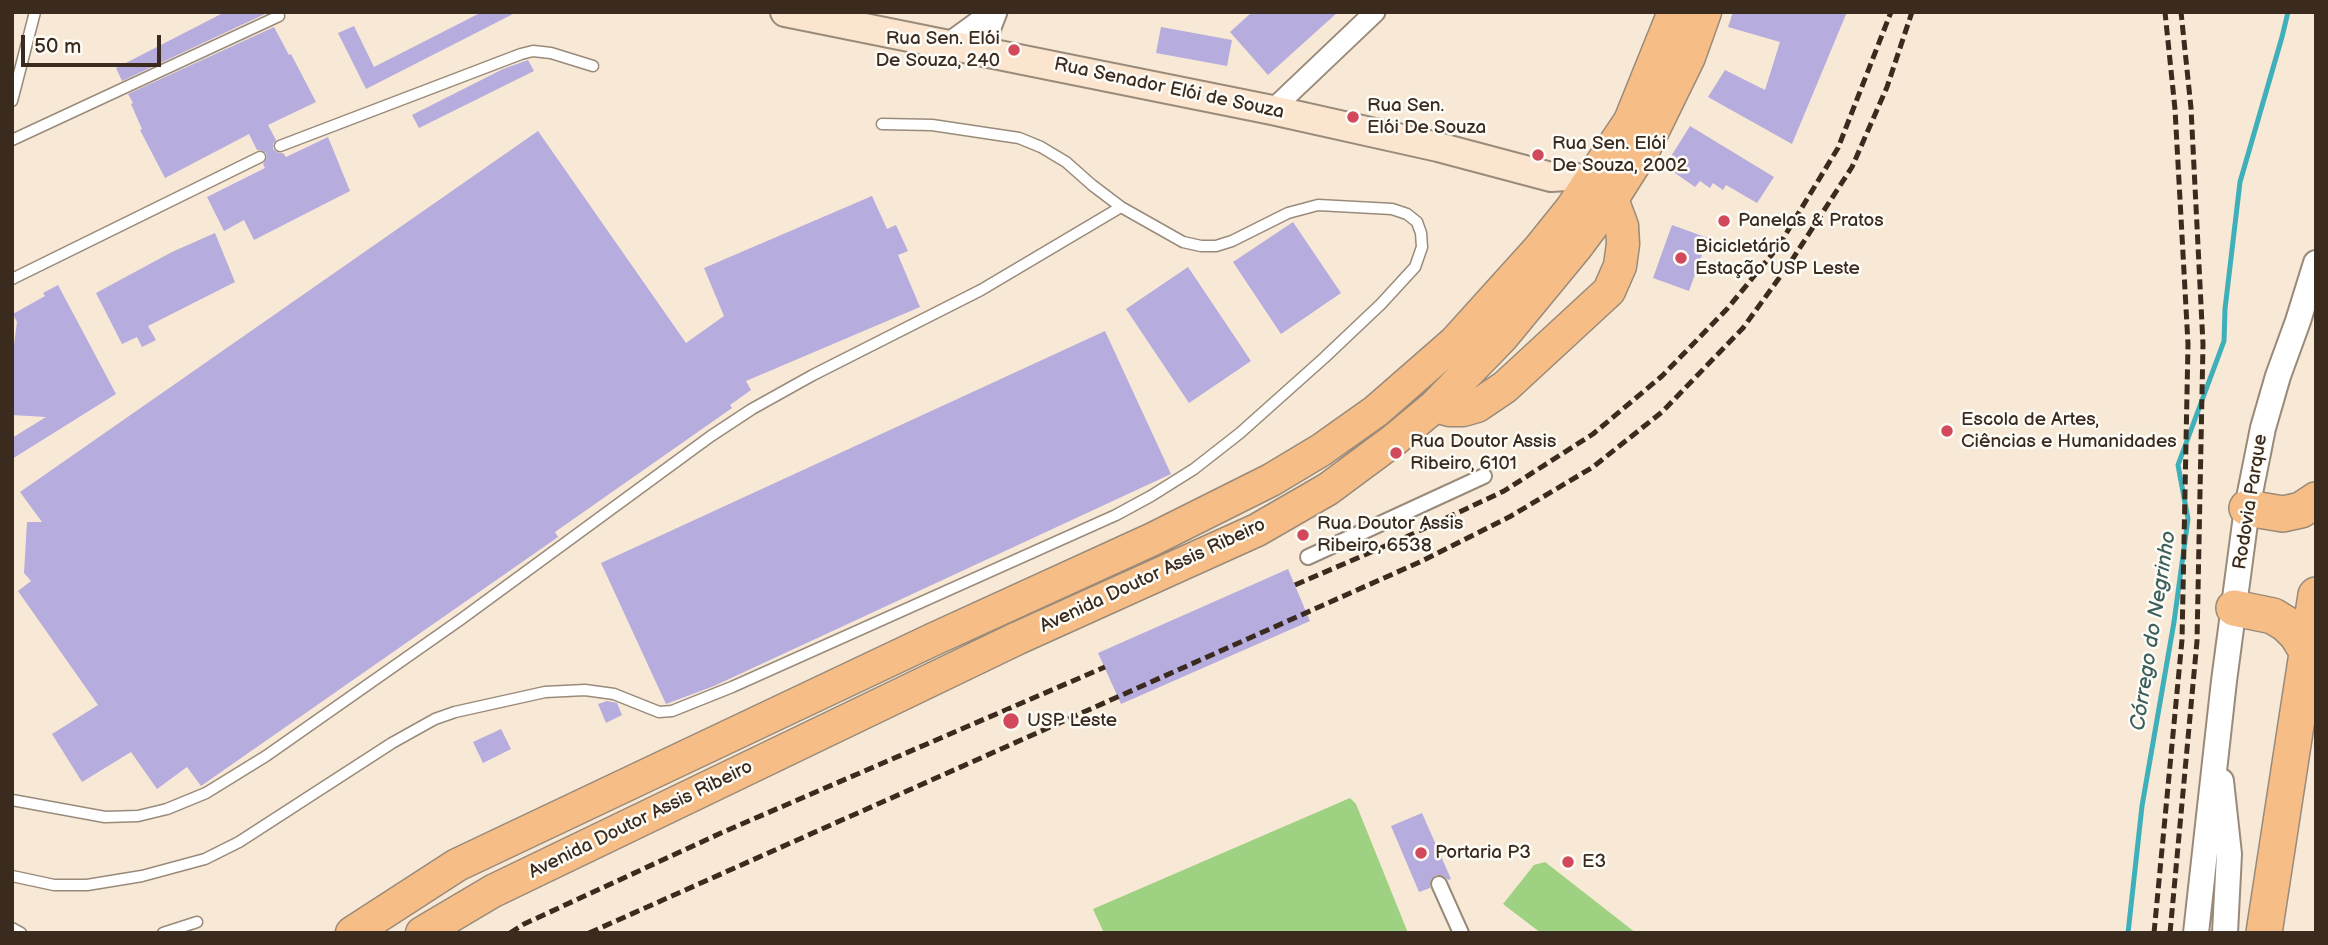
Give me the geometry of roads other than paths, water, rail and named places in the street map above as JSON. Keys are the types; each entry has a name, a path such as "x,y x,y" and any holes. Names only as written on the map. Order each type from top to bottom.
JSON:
{"highway":[{"path":"2247,508 2283,514 2301,510 2316,500"},
{"path":"2264,933 2316,595"},
{"path":"2234,608 2273,616 2297,635 2308,653"},
{"path":"2284,933 2316,760"}],"main road":[{"name":"Rua Senador Elói de Souza","path":"785,12 1272,110 1438,147 1551,177 1567,176 1601,190"},
{"name":"Avenida Doutor Assis Ribeiro","path":"422,933 493,891 1017,638 1201,557 1268,524 1328,489 1435,406 1519,317 1577,246 1674,12"},
{"name":"Avenida Doutor Assis Ribeiro","path":"352,933 457,865 922,644 1153,539 1271,480 1321,450 1376,411 1435,360 1496,297 1572,208 1601,190 1645,147 1689,57 1705,12"},
{"path":"1551,177 1572,208"},
{"path":"1435,360 1430,383 1435,406 1463,410 1477,406 1496,394 1609,291 1620,266 1622,226 1601,190"}],"street":[{"path":"947,44 991,12"},
{"path":"982,51 997,12"},
{"path":"1272,110 1375,12"},
{"name":"Rodovia Parque","path":"2196,933 2247,508 2263,428 2316,262"},
{"path":"1308,557 1484,476"},
{"name":"Rodovia Parque","path":"2217,749 2229,854 2225,933"},
{"path":"1439,884 1461,933"}],"lane":[{"path":"12,101 35,12"},
{"path":"12,139 279,16"},
{"path":"279,146 521,54 533,51 551,53 593,66"},
{"path":"12,876 54,885 87,885 142,876 205,859 239,842 392,743 435,719 455,712 545,692 585,691 614,694 659,712 672,711 757,676 1116,515 1172,482 1240,433 1324,358 1381,304 1415,267 1422,247 1417,222 1406,214 1392,209 1318,205 1288,213 1232,241 1216,246 1183,242 1121,207 1066,162 1019,138 932,125 881,124"},
{"path":"12,279 260,157"},
{"path":"12,800 105,817 138,816 167,809 206,793 266,756 752,409 981,290 1121,207"},
{"path":"163,933 197,922"},
{"path":"12,928 21,933"}],"waterway":[{"name":"Córrego do Negrinho","path":"2128,933 2142,806 2174,622 2188,519 2178,465 2224,341 2225,309 2240,182 2288,12"}],"railway":[{"path":"1295,585 1504,491 1593,434 1662,376 1727,309 1778,247 1838,148 1891,12"},
{"path":"589,933 1422,561 1511,516 1593,467 1662,412 1743,328 1790,263 1852,167 1887,87 1912,12"},
{"path":"2154,933 2182,640 2188,344 2175,109 2165,12"},
{"path":"2170,933 2197,641 2203,344 2191,108 2181,12"},
{"path":"510,933 524,924 721,833 1105,667"}],"place":[{"name":"Rua Sen. Elói De Souza, 240","path":"1014,50"},
{"name":"Rua Sen. Elói De Souza","path":"1353,117"},
{"name":"Rua Sen. Elói De Souza, 2002","path":"1538,155"},
{"name":"Panelas & Pratos","path":"1724,221"},
{"name":"Bicicletário Estação USP Leste","path":"1681,258"},
{"name":"Escola de Artes, Ciências e Humanidades","path":"1947,431"},
{"name":"Rua Doutor Assis Ribeiro, 6101","path":"1396,453"},
{"name":"Rua Doutor Assis Ribeiro, 6538","path":"1303,535"},
{"name":"USP Leste","path":"1011,721"},
{"name":"Portaria P3","path":"1421,853"},
{"name":"E3","path":"1568,862"}]}
